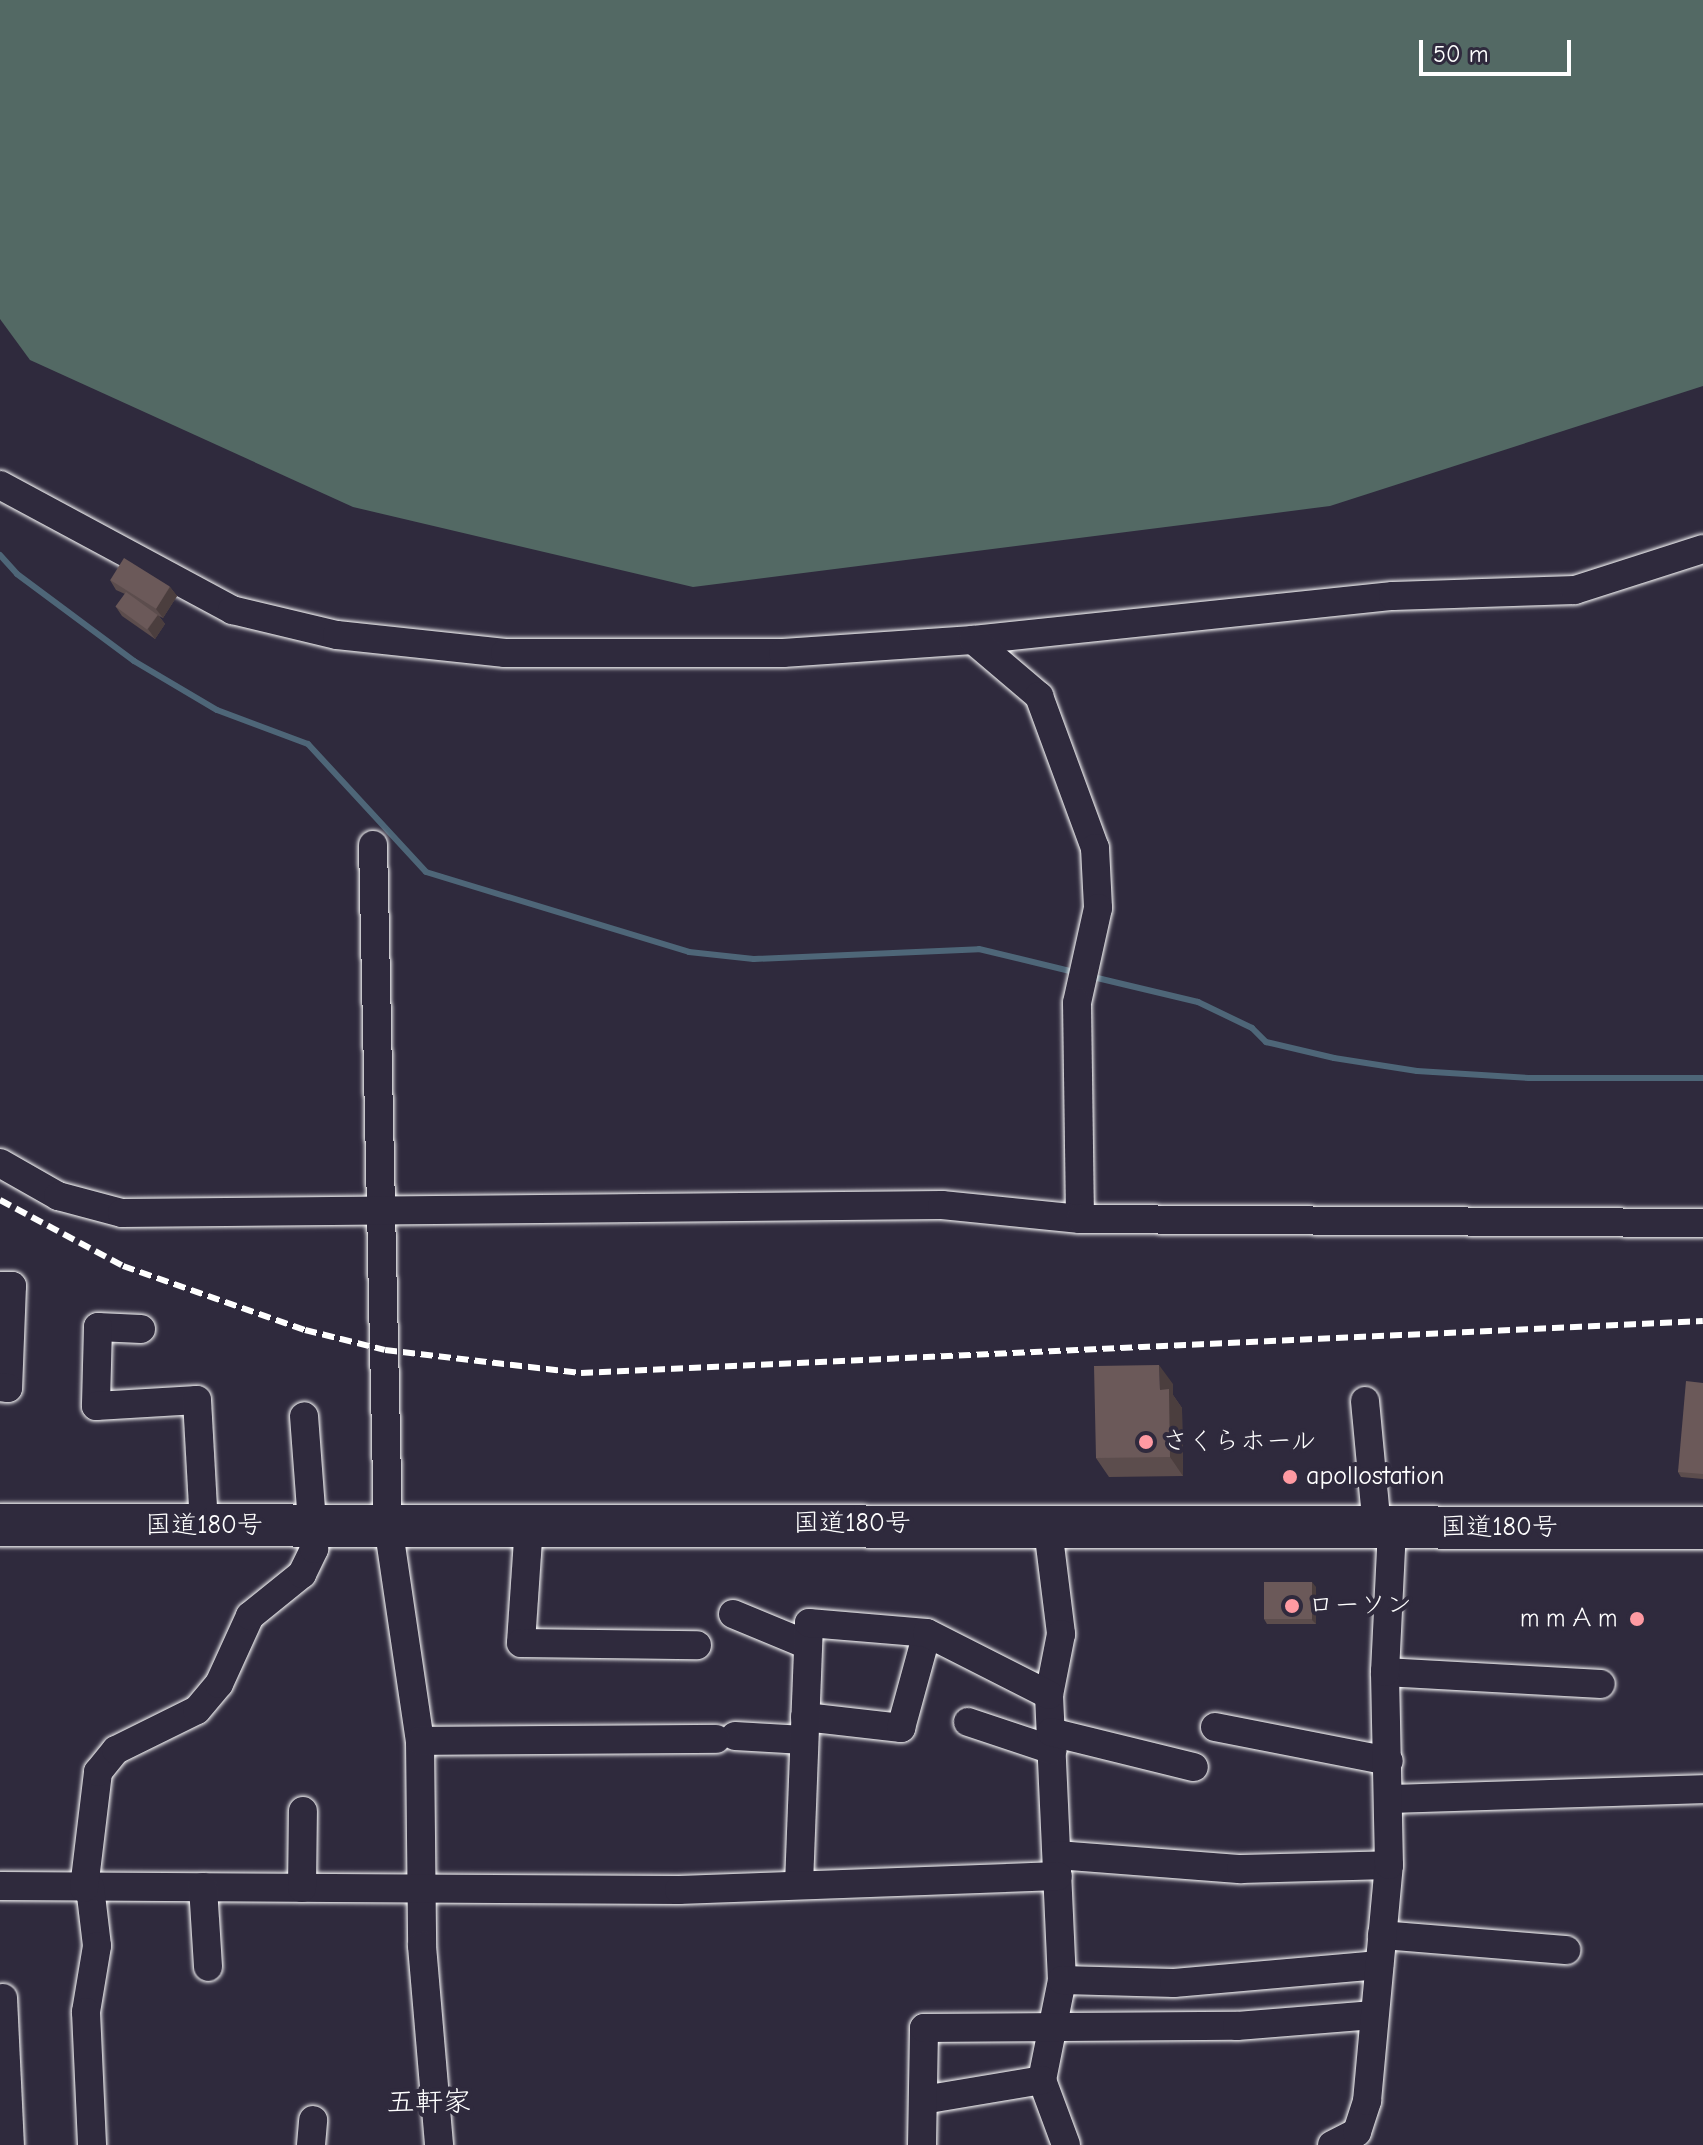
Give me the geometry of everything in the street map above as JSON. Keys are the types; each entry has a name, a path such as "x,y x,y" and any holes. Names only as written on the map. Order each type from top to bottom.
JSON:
{"highway":[{"name":"国道180号","path":"0,1525 966,1524 1048,1529 1703,1528"}],"street":[{"path":"0,485 232,610 337,635 580,655 783,653 973,640 1393,596 1575,590 1703,549"},
{"path":"973,640 1039,696 1095,848 1098,908 1091,957 1080,990 1080,1219"},
{"path":"373,845 388,1525 420,1741 422,1946 439,2145"},
{"path":"0,1163 58,1196 122,1213 942,1205 1080,1219 1703,1223"},
{"path":"0,1286 12,1286 8,1388 0,1387"},
{"path":"141,1329 98,1327 96,1406 197,1400 204,1526"},
{"path":"1332,2145 1357,2132 1367,2101 1389,1865 1384,1528 1365,1401"},
{"path":"92,2145 86,2012 97,1946 87,1888 98,1772 116,1750 197,1710 219,1684 250,1616 302,1574 314,1549 304,1416"},
{"path":"529,1525 521,1643 697,1645"},
{"path":"1048,1529 1061,1634 1049,1695 1062,1980 1050,2025 1042,2080 1066,2145"},
{"path":"733,1614 808,1645"},
{"path":"799,1884 809,1623 927,1633 1049,1695"},
{"path":"420,1741 725,1738 804,1728 901,1728 927,1633"},
{"path":"1385,1672 1601,1684"},
{"path":"968,1722 1051,1741 1194,1767"},
{"path":"1215,1727 1389,1761"},
{"path":"1389,1799 1703,1789"},
{"path":"302,1888 303,1811"},
{"path":"0,1886 679,1890 1057,1866 1241,1869 1389,1865"},
{"path":"203,1887 208,1967"},
{"path":"1382,1935 1566,1950"},
{"path":"1062,1980 1174,1983 1379,1965"},
{"path":"3,1998 10,2145"},
{"path":"922,2145 924,2028 1237,2026 1374,2015"},
{"path":"923,2100 1042,2080"}],"green space":[{"path":"0,0 1703,0 1703,386 1330,506 693,587 353,507 30,360 0,319"}],"building":[{"path":"124,558 170,587 156,609 110,580"},
{"path":"126,592 158,615 147,629 115,607"},
{"name":"さくらホール","path":"1159,1365 1160,1390 1169,1389 1170,1457 1096,1458 1094,1366"},
{"path":"1686,1381 1703,1383 1703,1474 1678,1472"},
{"name":"ローソン","path":"1264,1582 1312,1582 1312,1619 1264,1619"}],"waterway":[{"path":"0,555 17,574 134,661 217,710 308,744 426,872 689,952 754,959 979,949 1078,973"},
{"path":"1093,977 1198,1002 1252,1028 1266,1042 1334,1058 1417,1071 1529,1078 1703,1078"}],"railway":[{"path":"0,1200 123,1266 305,1330 385,1350 581,1373 1703,1321"}],"place":[{"name":"さくらホール","path":"1146,1442"},
{"name":"apollostation","path":"1290,1477"},
{"name":"ローソン","path":"1292,1606"},
{"name":"ｍｍＡｍ","path":"1637,1619"}],"district":[{"name":"五軒家","path":"429,2102"}]}
